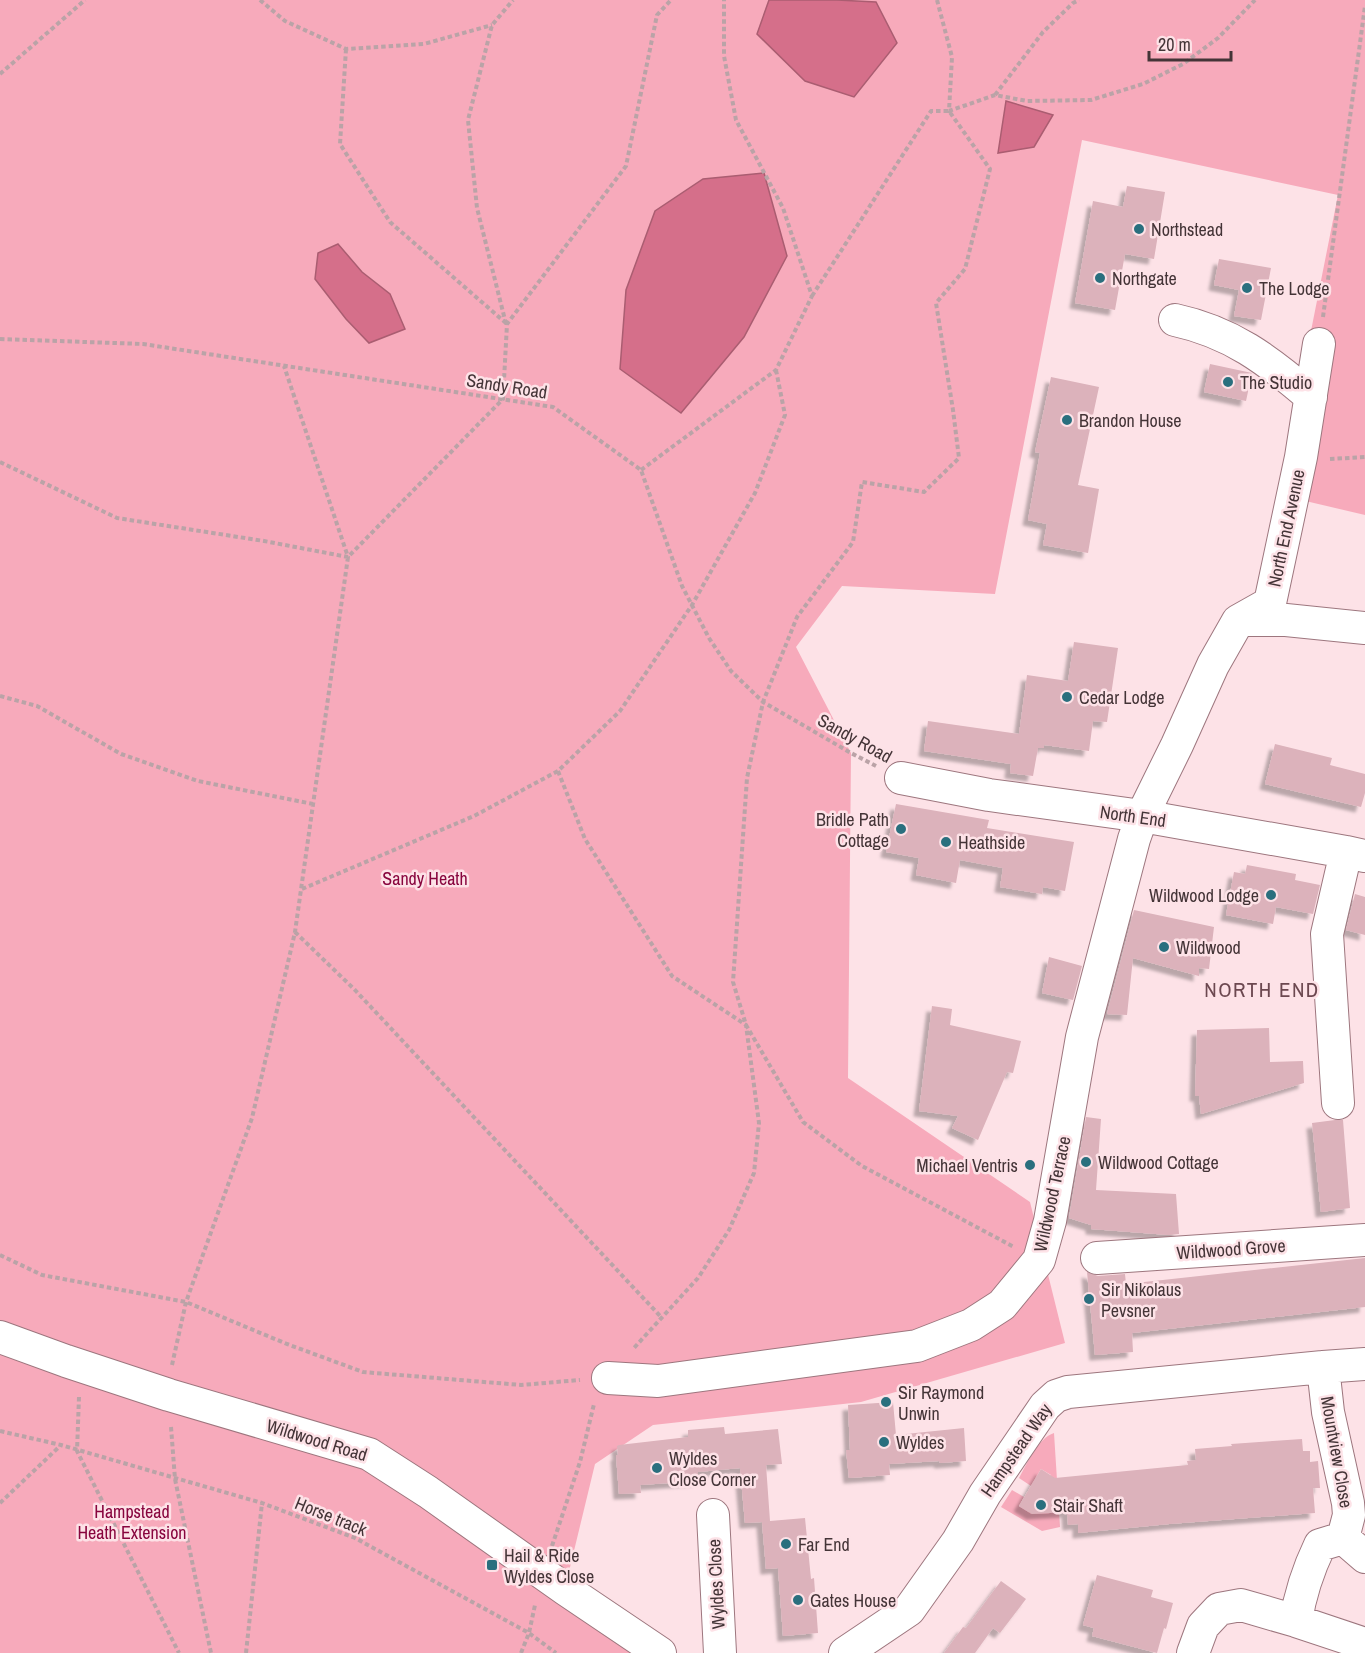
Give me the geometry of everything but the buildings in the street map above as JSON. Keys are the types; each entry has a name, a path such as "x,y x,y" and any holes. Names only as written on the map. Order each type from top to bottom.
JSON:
{"street":[{"path":"1175,320 1199,325 1225,336 1283,373 1311,397"},
{"name":"North End Avenue","path":"1142,816 1177,745 1212,665 1239,621 1270,603 1300,458 1319,344"},
{"path":"1241,620 1286,620 1365,628"},
{"name":"North End","path":"901,778 989,795 1142,816 1355,854"},
{"name":"Wildwood Terrace","path":"608,1378 658,1381 917,1346 971,1325 1002,1305 1039,1260 1050,1221 1082,1038 1142,816"},
{"path":"1338,1103 1328,934 1355,854"},
{"name":"Wildwood Grove","path":"1097,1258 1365,1240"},
{"name":"Wildwood Road","path":"0,1337 169,1395 369,1454 428,1492 660,1653"},
{"name":"Hampstead Way","path":"845,1653 909,1610 958,1541 985,1494 1045,1406 1056,1396 1068,1392 1365,1364"},
{"name":"Mountview Close","path":"1296,1621 1299,1598 1309,1567 1320,1545 1354,1547 1348,1503 1328,1412 1323,1367"},
{"name":"Wyldes Close","path":"713,1515 720,1653"},
{"path":"1193,1653 1203,1626 1219,1609 1241,1605 1365,1644"}],"path":[{"path":"0,74 85,0"},
{"path":"260,0 285,21 346,49 424,44 492,25"},
{"path":"348,557 503,399 507,324 477,207 468,120 492,25 513,0"},
{"path":"507,324 627,166 657,15 671,0"},
{"path":"724,0 724,56 736,120 783,208 812,296"},
{"path":"521,1653 529,1633 543,1573 580,1462 594,1404 608,1378 698,1278 729,1230 753,1173 759,1122 746,1024 733,982 747,778 764,702 797,617 853,542 862,482 924,492 959,458 954,410 936,303 965,269 990,169 949,111 952,57 936,0"},
{"path":"995,95 1043,32 1079,0"},
{"path":"641,470 776,370 812,296 931,111 949,111 995,95 1027,101 1091,100 1143,84 1183,64 1201,51 1218,38 1255,0"},
{"path":"1319,344 1365,6"},
{"path":"346,49 339,144 390,222 507,324"},
{"name":"Sandy Road","path":"0,339 143,344 553,407 641,470 682,586 709,638 731,671 764,702 851,753 901,778"},
{"path":"211,1653 175,1479 169,1395 172,1360 186,1302 252,1118 295,932 348,557 284,366"},
{"path":"301,889 474,816 558,771 620,711 692,605 755,493 785,415 776,370"},
{"path":"1323,460 1365,457"},
{"path":"0,462 117,518 348,557"},
{"path":"0,696 37,706 121,754 198,781 313,804"},
{"path":"558,771 585,839 672,976 746,1024 803,1122 862,1166 1039,1260"},
{"path":"295,932 355,990 661,1317"},
{"path":"0,1255 42,1275 186,1302 287,1344 363,1371 520,1385 608,1378"},
{"path":"80,1366 77,1451 179,1653"},
{"name":"Horse track","path":"0,1431 61,1445 262,1503 355,1538 529,1633 556,1653"},
{"path":"0,1503 61,1445"},
{"path":"246,1653 262,1503"}],"green space":[{"name":"Sandy Heath","path":"0,0 769,0 757,35 876,2 837,0 1365,0 1365,515 1297,499 1309,341 1338,195 1082,140 995,594 842,586 796,647 851,753 848,1078 1030,1202 1065,1343 861,1402 653,1425 595,1464 565,1588 660,1653 0,1653"},
{"path":"1054,1433 1060,1527 1042,1531 1001,1507 1012,1490 1024,1497 1019,1506 1029,1512 1051,1475 1041,1469 1031,1486 1019,1478 1038,1446"}],"shaded area":[{"path":"769,0 876,2 897,43 854,97 805,81 757,34"},
{"path":"1006,101 1053,115 1034,147 998,153"},
{"path":"764,173 787,256 744,337 681,413 620,369 626,290 655,211 703,179"},
{"path":"338,244 362,272 390,294 405,329 369,343 346,319 315,279 318,253"}],"place":[{"name":"Northstead","path":"1139,229"},
{"name":"Northgate","path":"1100,278"},
{"name":"The Lodge","path":"1247,288"},
{"name":"The Studio","path":"1228,382"},
{"name":"Brandon House","path":"1067,420"},
{"name":"Cedar Lodge","path":"1067,697"},
{"name":"Bridle Path Cottage","path":"901,829"},
{"name":"Heathside","path":"946,842"},
{"name":"Wildwood Lodge","path":"1271,895"},
{"name":"Wildwood","path":"1164,947"},
{"name":"Wildwood Cottage","path":"1086,1162"},
{"name":"Michael Ventris","path":"1030,1165"},
{"name":"Sir Nikolaus Pevsner","path":"1089,1299"},
{"name":"Sir Raymond Unwin","path":"886,1402"},
{"name":"Wyldes","path":"884,1442"},
{"name":"Wyldes Close Corner","path":"657,1468"},
{"name":"Stair Shaft","path":"1041,1505"},
{"name":"Far End","path":"786,1544"},
{"name":"Hail & Ride Wyldes Close","path":"492,1565"},
{"name":"Gates House","path":"798,1600"}],"district":[{"name":"NORTH END","path":"1262,989"}],"park label":[{"name":"Hampstead Heath Extension","path":"132,1522"}]}
